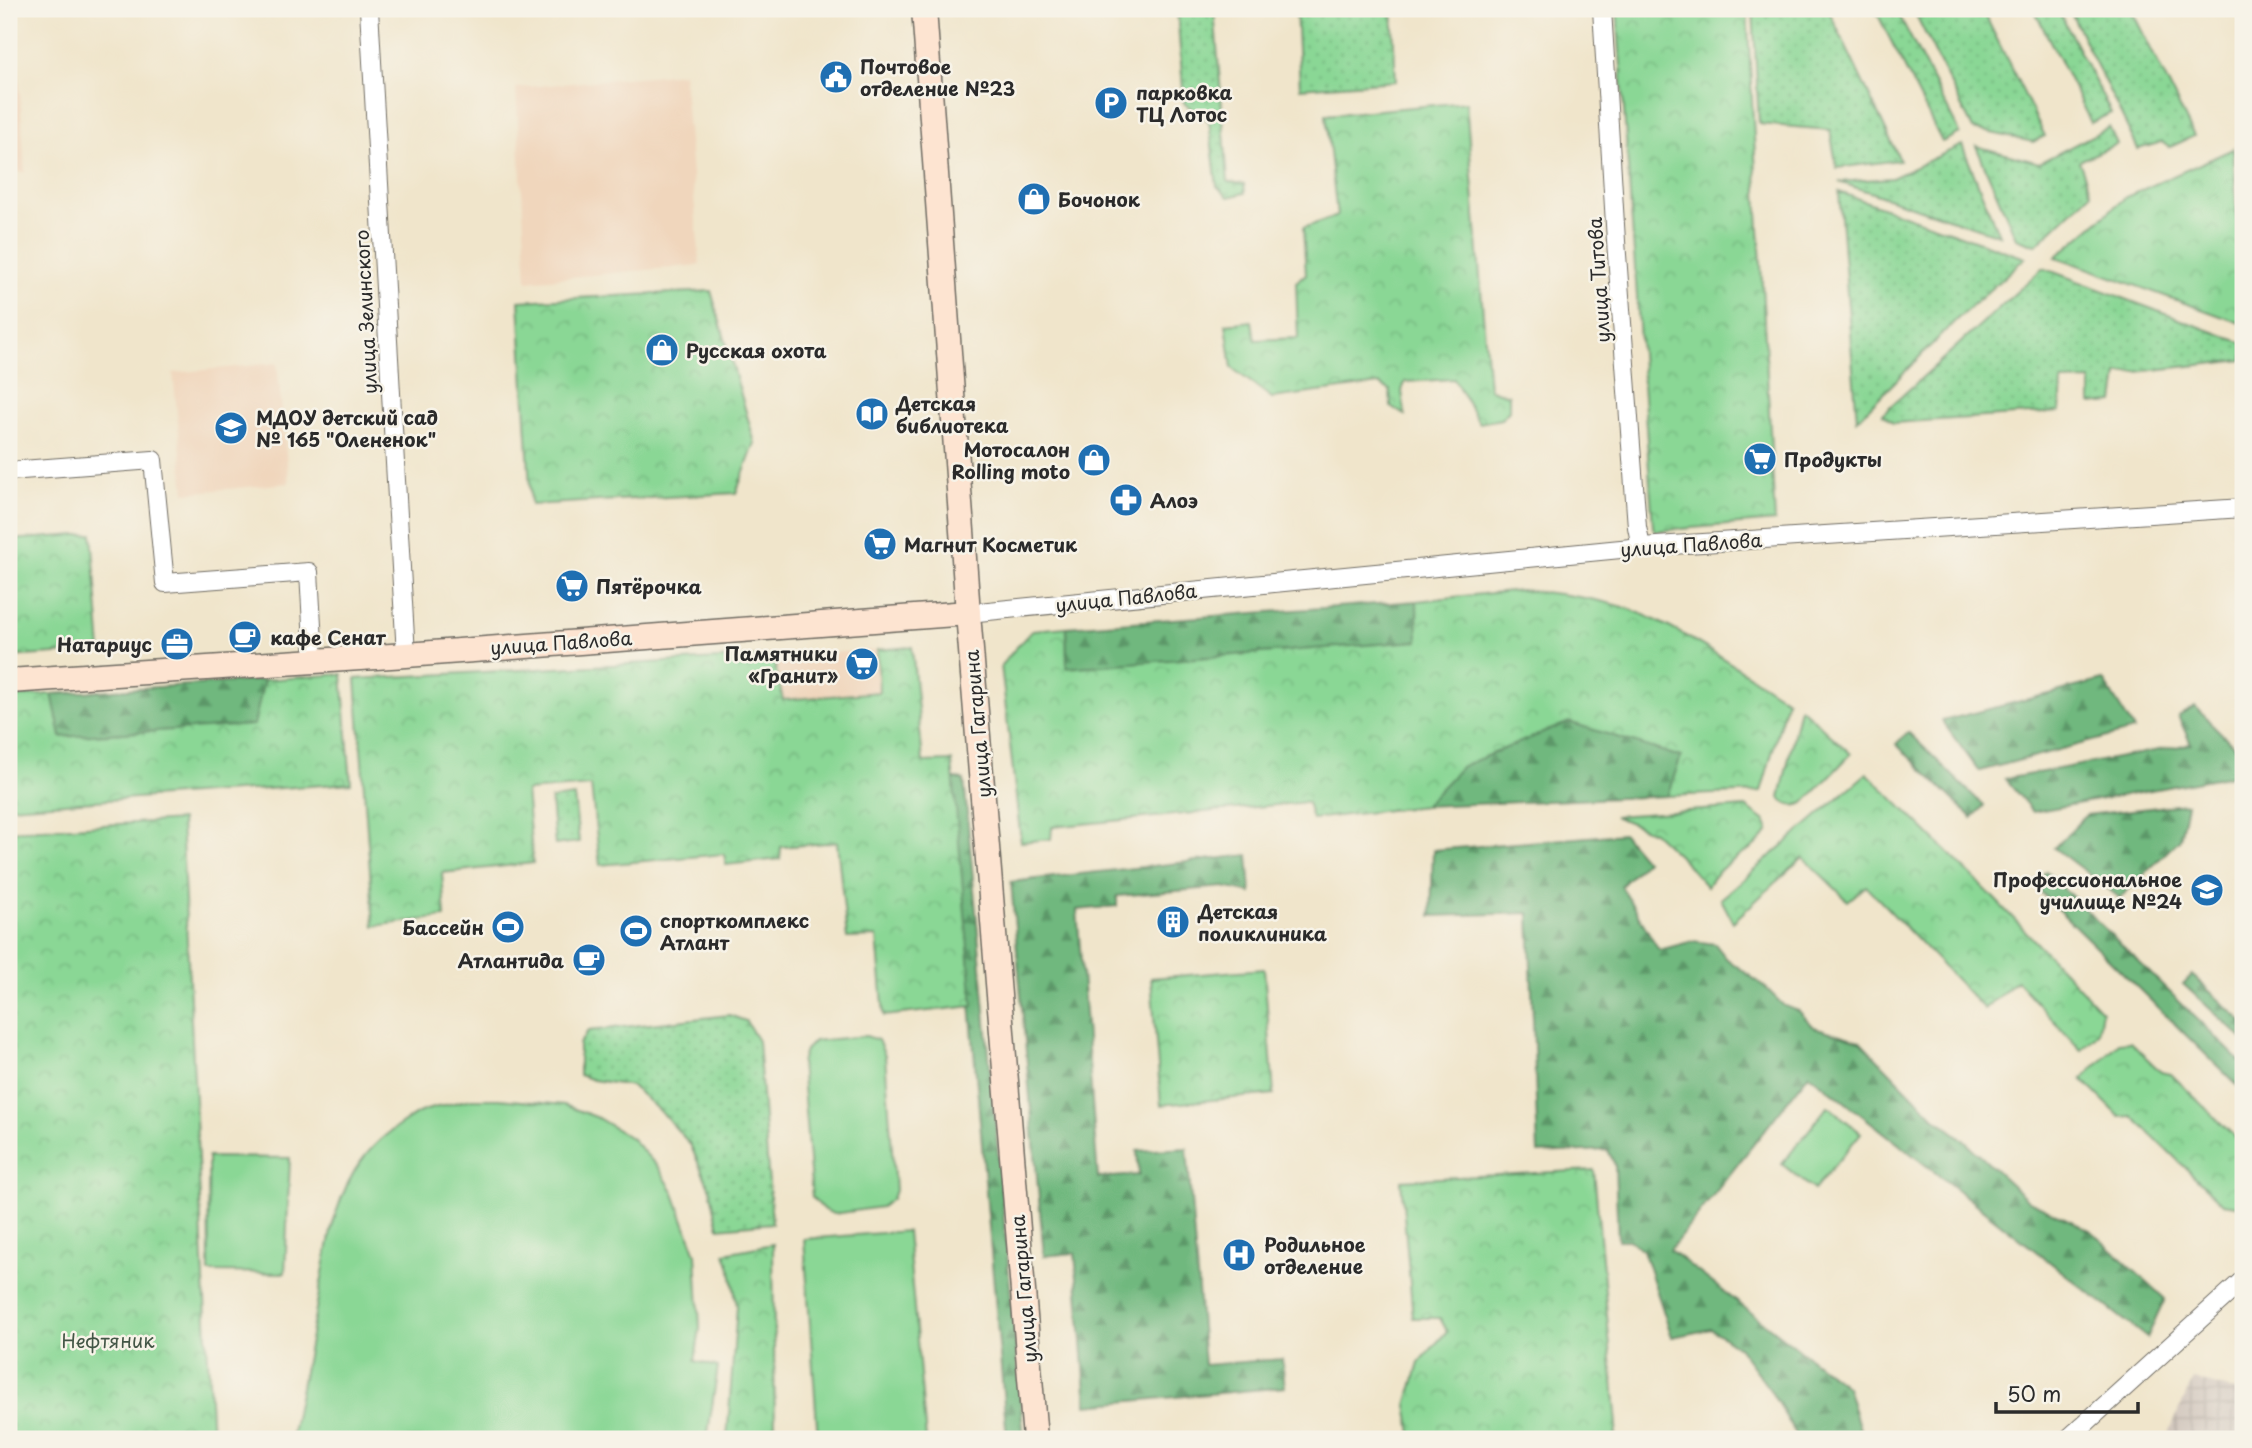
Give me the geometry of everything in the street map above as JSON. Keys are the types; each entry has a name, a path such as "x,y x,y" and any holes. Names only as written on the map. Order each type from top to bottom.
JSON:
{"main road":[{"name":"улица Гагарина","path":"923,9 968,612 1035,1439"},
{"name":"улица Павлова","path":"9,681 406,655 968,612"}],"street":[{"name":"улица Зелинского","path":"369,9 406,655"},
{"name":"улица Титова","path":"1602,9 1618,268 1637,527 1641,547"},
{"path":"9,471 153,460 165,583 309,572 314,660"},
{"name":"улица Павлова","path":"968,612 1641,547 2243,508"},
{"path":"2068,1439 2243,1280"}],"shaded area":[{"path":"9,9 15,9 25,172 9,173"},
{"path":"683,73 700,265 527,281 516,88"},
{"name":"МДОУ детский сад № 165 \"Олененок\"","path":"277,363 289,483 185,493 173,373"},
{"path":"877,650 879,692 782,700 773,656"},
{"path":"2193,1380 2243,1392 2243,1439 2166,1439"}],"green space":[{"path":"1177,9 1214,9 1228,182 1244,184 1245,193 1228,197 1217,186 1209,121 1184,103"},
{"path":"1296,9 1392,9 1396,81 1300,88"},
{"path":"1617,9 1747,9 1775,521 1656,531 1653,527"},
{"path":"1753,9 1828,9 1900,160 1837,168 1830,130 1759,124"},
{"path":"1875,9 1896,9 1960,133 1942,142"},
{"path":"1913,9 1982,9 2045,136 2033,142 1973,129"},
{"path":"2034,9 2058,9 2111,113 2091,123"},
{"path":"2069,9 2131,9 2194,136 2170,147 2162,142 2138,149"},
{"path":"1466,102 1489,389 1509,395 1509,411 1501,419 1479,423 1454,379 1405,382 1402,391 1405,415 1391,407 1390,390 1379,384 1272,398 1232,368 1226,324 1252,321 1255,340 1298,338 1296,282 1306,274 1303,228 1337,216 1326,115"},
{"path":"2109,127 2117,144 2079,161 2091,193 2036,245 2016,238 1976,146 2039,163"},
{"path":"1962,145 1999,235 1839,182 1892,178"},
{"path":"2233,149 2243,324 2056,257 2126,197"},
{"path":"1839,192 2025,258 1954,322 1857,420"},
{"path":"2043,268 2243,343 2243,360 2118,374 2114,402 2091,404 2091,380 2062,381 2060,412 1893,423 1882,414"},
{"path":"711,291 755,443 736,493 531,505 519,301"},
{"path":"92,534 101,651 9,657 9,540"},
{"path":"1520,590 1598,601 1642,614 1698,643 1787,700 1761,792 1667,796 1681,757 1569,722 1462,766 1424,806 1312,819 1307,802 1052,827 1051,839 1021,842 1001,665 1032,630 1066,627 1067,668 1418,641 1417,601"},
{"path":"1417,601 1419,641 1067,668 1066,627"},
{"path":"912,647 923,762 952,761 973,1006 884,1016 877,937 847,938 837,842 781,847 780,859 726,865 724,854 600,865 591,786 526,791 533,863 442,873 445,917 374,926 356,679 773,656 783,700 879,692 877,650"},
{"path":"342,674 351,783 9,807 9,697 52,694 61,737 254,725 264,680"},
{"path":"264,680 255,725 61,737 52,694"},
{"path":"2103,680 2134,730 1979,771 1942,721"},
{"path":"1800,707 1851,754 1804,803 1791,805 1780,798"},
{"path":"2195,707 2243,755 2243,773 2033,812 2005,779 2191,744 2178,716"},
{"path":"1569,722 1681,757 1667,796 1424,806 1462,766"},
{"path":"1908,732 1984,806 1972,818 1896,744"},
{"path":"1867,773 1989,893 2102,1011 2098,1034 2081,1050 2017,981 1984,1009 1866,886 1848,901 1803,857 1733,922 1721,899"},
{"path":"947,778 964,780 1024,1439 1007,1439 963,921"},
{"path":"574,796 579,842 555,845 551,799"},
{"path":"2187,804 2180,839 2120,898 2054,848 2086,815"},
{"path":"1746,807 1765,821 1769,830 1755,845 1713,877 1707,887 1653,832 1614,816"},
{"name":"Нефтяник","path":"181,820 212,1439 9,1439 9,831"},
{"path":"1623,834 1646,861 1621,886 1659,950 1693,941 1715,944 1727,959 1765,987 1784,1006 1799,1011 1814,1027 1860,1041 1935,1118 1959,1136 2029,1201 2090,1230 2165,1299 2147,1338 1809,1074 1670,1250 1847,1387 1863,1439 1799,1439 1770,1390 1738,1347 1711,1329 1672,1337 1643,1250 1629,1240 1618,1240 1615,1165 1608,1150 1538,1153 1529,913 1431,916 1433,850"},
{"path":"1248,855 1251,893 1224,887 1117,896 1117,906 1077,910 1098,1178 1139,1175 1137,1151 1187,1148 1204,1365 1282,1359 1285,1387 1087,1405 1075,1253 1044,1256 1011,882"},
{"path":"2046,871 2243,1064 2243,1091 2033,885"},
{"path":"1264,969 1274,1094 1161,1105 1151,978"},
{"path":"2192,975 2243,1022 2243,1039 2183,984"},
{"path":"729,1015 746,1021 758,1041 772,1223 719,1228 710,1189 690,1144 667,1118 632,1086 579,1075 579,1044 588,1031"},
{"path":"866,1036 878,1040 885,1056 895,1190 892,1199 881,1207 834,1214 824,1210 812,1197 801,1062 805,1050 814,1041"},
{"path":"2130,1042 2161,1072 2171,1074 2243,1145 2243,1207 2223,1204 2132,1116 2120,1117 2082,1079 2119,1043"},
{"path":"471,1099 564,1105 596,1117 631,1138 658,1167 673,1191 696,1254 700,1328 695,1361 718,1367 707,1439 291,1439 331,1231 347,1185 363,1158 374,1146 408,1119 423,1111"},
{"path":"1828,1106 1861,1133 1814,1190 1782,1164"},
{"path":"208,1157 290,1158 285,1273 209,1272"},
{"path":"1594,1170 1617,1425 1614,1439 1413,1439 1407,1405 1419,1363 1447,1331 1440,1318 1413,1318 1401,1180"},
{"path":"907,1231 926,1439 818,1439 804,1239"},
{"path":"773,1244 775,1439 727,1439 737,1306 725,1253"}],"place":[{"name":"Почтовое отделение №23","path":"836,77"},
{"name":"парковка ТЦ Лотос","path":"1111,103"},
{"name":"Бочонок","path":"1034,199"},
{"name":"Русская охота","path":"662,350"},
{"name":"Детская библиотека","path":"872,414"},
{"name":"МДОУ детский сад № 165 \"Олененок\"","path":"231,428"},
{"name":"Продукты","path":"1760,459"},
{"name":"Мотосалон Rolling moto","path":"1094,460"},
{"name":"Алоэ","path":"1126,500"},
{"name":"Магнит Косметик","path":"880,544"},
{"name":"Пятёрочка","path":"572,586"},
{"name":"кафе Сенат","path":"245,637"},
{"name":"Натариус","path":"177,644"},
{"name":"Памятники «Гранит»","path":"862,664"},
{"name":"Профессиональное училище №24","path":"2207,890"},
{"name":"Детская поликлиника","path":"1173,922"},
{"name":"Бассейн","path":"508,927"},
{"name":"спорткомплекс Атлант","path":"636,931"},
{"name":"Атлантида","path":"589,960"},
{"name":"Родильное отделение","path":"1239,1255"}]}
